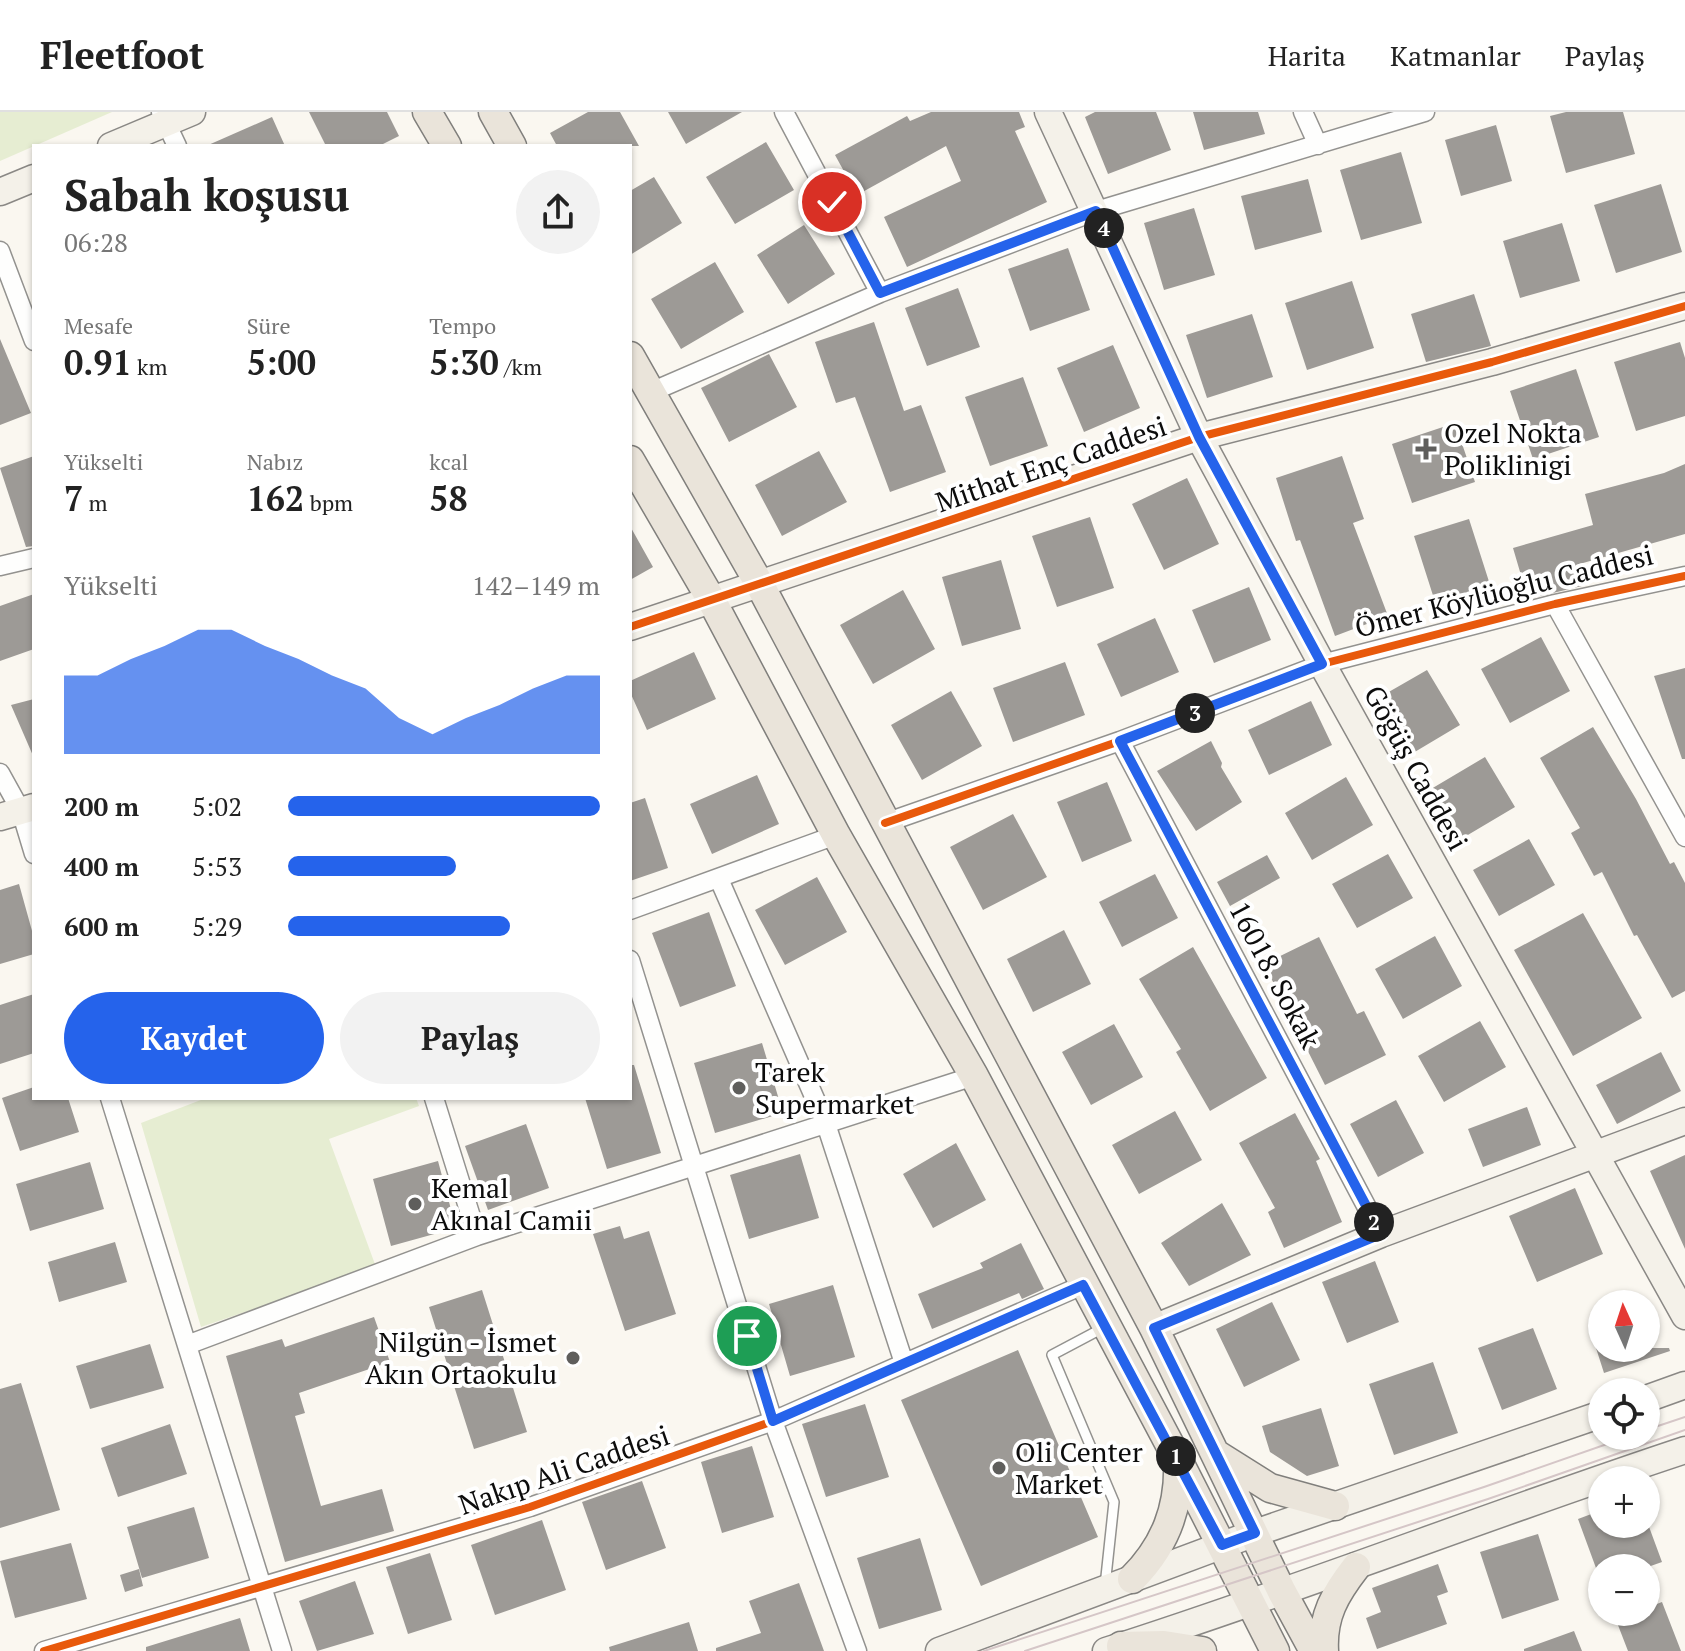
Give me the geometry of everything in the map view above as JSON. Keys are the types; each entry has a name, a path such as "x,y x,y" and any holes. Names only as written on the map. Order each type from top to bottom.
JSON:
{"main road":[{"path":"117,144 168,127 192,112"},
{"path":"427,112 446,144"},
{"path":"493,112 511,144"},
{"name":"Göğüş Caddesi","path":"1048,112 1199,437 1685,1316"},
{"path":"0,192 32,179"},
{"name":"Mithat Enç Caddesi","path":"632,626 1199,437 1492,362 1685,306"},
{"path":"632,359 760,585 1154,1328 1282,1592 1314,1651"},
{"path":"632,463 712,601 836,835 974,1076 1178,1460 1275,1651"},
{"path":"1154,1328 1381,1234 1685,1121"},
{"path":"1660,1394 1685,1385"},
{"path":"939,1651 1255,1533 1588,1419"},
{"path":"1114,1649 1252,1604 1513,1507 1685,1450"},
{"path":"1215,1453 1270,1488 1335,1506"},
{"path":"1132,1579 1153,1556 1168,1528 1177,1495 1178,1460"},
{"path":"1324,1651 1329,1608 1356,1567"},
{"path":"1114,1649 1164,1645 1202,1651"}],"street":[{"path":"784,112 880,293"},
{"path":"1303,112 1318,145"},
{"path":"651,392 880,293 1096,211 1425,112"},
{"path":"0,251 32,336"},
{"path":"0,566 32,558"},
{"name":"Ömer Köylüoğlu Caddesi","path":"885,823 1120,741 1322,664 1555,604 1685,576"},
{"path":"1555,604 1685,837"},
{"name":"16018. Sokak","path":"1120,741 1381,1234"},
{"path":"0,773 32,849"},
{"path":"632,909 836,835"},
{"path":"719,879 826,1124 904,1363"},
{"path":"632,966 773,1421 857,1651"},
{"path":"187,1345 477,1236 974,1076"},
{"path":"111,1100 282,1651"},
{"path":"435,1100 477,1236"},
{"name":"Nakıp Ali Caddesi","path":"44,1651 530,1507 773,1421 1083,1285"}],"lane":[{"path":"1105,1589 1114,1502 1052,1355 1106,1326"}],"green space":[{"path":"0,112 112,112 39,144 32,144 32,147 0,161"},
{"path":"201,1100 417,1100 419,1106 329,1139 376,1267 201,1327 141,1123"}],"building":[{"path":"309,112 387,112 399,136 383,144 325,144"},
{"path":"588,112 620,112 639,146 556,144 550,133"},
{"path":"668,112 742,112 686,144"},
{"path":"931,112 1019,112 1025,127 1015,131 1047,202 907,267 884,217 961,181 946,146 857,195 835,155 907,116 910,121"},
{"path":"1095,112 1156,112 1171,150 1108,174 1085,117"},
{"path":"1193,112 1258,112 1265,134 1204,150"},
{"path":"1566,112 1623,112 1635,154 1566,173 1550,116"},
{"path":"272,117 284,144 211,144"},
{"path":"1496,125 1512,181 1461,196 1445,140"},
{"path":"766,142 794,190 735,224 706,177"},
{"path":"1401,152 1422,223 1361,240 1340,170"},
{"path":"654,177 682,223 632,254 632,190"},
{"path":"1308,179 1322,232 1255,250 1241,196"},
{"path":"1661,184 1682,252 1616,273 1594,205"},
{"path":"1194,208 1215,275 1164,290 1144,223"},
{"path":"1562,223 1580,281 1520,298 1503,241"},
{"path":"804,225 835,274 788,304 757,255"},
{"path":"1068,248 1090,310 1030,331 1008,269"},
{"path":"715,262 744,312 681,349 651,299"},
{"path":"1352,281 1374,348 1307,370 1285,303"},
{"path":"958,288 980,347 927,366 905,308"},
{"path":"1474,294 1491,346 1426,362 1411,314"},
{"path":"1252,314 1273,377 1207,398 1186,335"},
{"path":"874,322 904,411 921,405 946,472 890,492 855,397 836,403 815,342"},
{"path":"0,339 31,413 0,425"},
{"path":"1680,342 1685,358 1685,416 1636,431 1614,362"},
{"path":"1113,345 1140,408 1084,432 1057,368"},
{"path":"769,354 797,407 729,442 701,388"},
{"path":"1576,369 1599,437 1533,459 1510,391"},
{"path":"1023,377 1048,446 990,466 965,397"},
{"path":"1455,423 1475,482 1412,503 1392,444"},
{"path":"819,451 847,502 782,536 755,485"},
{"path":"1342,456 1364,519 1353,523 1388,616 1335,636 1300,540 1296,541 1276,478"},
{"path":"32,457 32,546 26,547 0,468"},
{"path":"1685,464 1685,534 1576,565 1582,586 1528,599 1513,548 1593,525 1585,494 1664,473"},
{"path":"1187,478 1219,544 1164,570 1132,504"},
{"path":"1090,517 1114,588 1057,607 1032,536"},
{"path":"1469,519 1492,591 1437,608 1414,536"},
{"path":"632,530 653,567 632,579"},
{"path":"1001,560 1021,629 962,646 942,577"},
{"path":"1249,587 1271,640 1214,663 1192,610"},
{"path":"903,590 935,649 873,684 840,625"},
{"path":"32,595 32,650 0,661 0,606"},
{"path":"1155,618 1179,672 1121,697 1097,644"},
{"path":"1541,637 1570,691 1510,723 1481,669"},
{"path":"694,652 716,699 647,730 632,696 632,680"},
{"path":"1065,662 1085,715 1013,742 993,688"},
{"path":"1685,668 1685,759 1682,759 1654,676"},
{"path":"1427,670 1460,725 1413,753 1380,697"},
{"path":"951,691 982,746 922,780 891,725"},
{"path":"32,700 32,753 11,705"},
{"path":"1311,701 1332,745 1269,775 1248,730"},
{"path":"1593,727 1670,864 1674,862 1685,883 1685,991 1672,998 1637,935 1634,936 1602,872 1594,876 1571,833 1580,828 1540,758"},
{"path":"1211,741 1221,767 1242,802 1196,831 1157,771"},
{"path":"1485,757 1515,807 1456,842 1426,792"},
{"path":"757,775 779,824 712,854 690,804"},
{"path":"1346,777 1373,825 1312,860 1285,813"},
{"path":"1107,782 1132,841 1082,862 1057,802"},
{"path":"645,798 668,868 632,880 632,802"},
{"path":"1013,814 1047,877 983,910 950,847"},
{"path":"1529,839 1555,885 1499,916 1473,870"},
{"path":"1388,854 1413,898 1357,928 1332,884"},
{"path":"1267,855 1280,878 1230,906 1217,882"},
{"path":"1155,874 1178,918 1122,947 1099,902"},
{"path":"817,877 847,932 785,965 755,910"},
{"path":"19,884 32,931 32,955 0,964 0,890"},
{"path":"709,912 736,986 680,1007 652,933"},
{"path":"1583,913 1642,1018 1573,1056 1514,950"},
{"path":"1064,930 1091,984 1033,1012 1007,959"},
{"path":"1435,936 1462,986 1403,1019 1375,969"},
{"path":"1319,937 1357,1014 1364,1011 1386,1055 1325,1085 1264,964"},
{"path":"1193,947 1267,1078 1210,1111 1176,1052 1181,1049 1139,979"},
{"path":"32,995 32,1054 0,1064 0,1005"},
{"path":"1480,1021 1506,1067 1444,1102 1418,1056"},
{"path":"1114,1024 1143,1077 1091,1105 1062,1052"},
{"name":"Tarek Supermarket","path":"762,1043 783,1113 715,1133 694,1063"},
{"path":"1661,1052 1681,1091 1617,1124 1596,1085"},
{"path":"634,1065 661,1153 607,1169 586,1100 632,1100"},
{"path":"32,1088 32,1100 69,1100 79,1132 20,1151 2,1098"},
{"path":"1396,1100 1424,1153 1378,1177 1350,1124"},
{"path":"1527,1107 1541,1145 1483,1167 1468,1129"},
{"path":"1175,1111 1202,1160 1139,1194 1112,1145"},
{"path":"1295,1113 1320,1159 1316,1161 1342,1222 1284,1248 1268,1212 1275,1208 1239,1143"},
{"path":"526,1124 549,1188 488,1210 465,1146"},
{"path":"956,1143 986,1200 933,1228 903,1174"},
{"path":"800,1154 819,1218 749,1239 730,1175"},
{"path":"1685,1155 1685,1249 1650,1171"},
{"name":"Kemal Akınal Camii","path":"438,1161 456,1228 391,1246 373,1179"},
{"path":"90,1162 104,1209 30,1231 16,1184"},
{"path":"1575,1188 1603,1254 1537,1282 1509,1216"},
{"path":"1222,1203 1251,1255 1189,1286 1161,1243"},
{"path":"620,1226 624,1239 649,1231 676,1314 625,1331 593,1234"},
{"path":"115,1242 127,1282 59,1302 48,1262"},
{"path":"1021,1243 1044,1289 1022,1299 1019,1293 932,1329 918,1294 983,1268 980,1263"},
{"path":"1375,1261 1399,1322 1347,1343 1322,1282"},
{"path":"833,1285 855,1357 790,1376 769,1304"},
{"path":"482,1290 527,1432 474,1449 429,1307"},
{"path":"1272,1302 1300,1360 1244,1387 1216,1329"},
{"path":"374,1317 390,1362 299,1393 305,1413 295,1416 321,1506 382,1489 394,1531 285,1562 226,1356 282,1339 285,1347"},
{"path":"1533,1328 1557,1389 1502,1410 1478,1348"},
{"path":"150,1344 164,1388 90,1409 76,1366"},
{"path":"1660,1348 1669,1348 1670,1351 1660,1354"},
{"name":"Oli Center Market","path":"1018,1350 1098,1537 981,1586 901,1400"},
{"path":"1433,1362 1458,1433 1394,1455 1369,1384"},
{"path":"1600,1362 1637,1362 1604,1373"},
{"path":"21,1383 60,1510 0,1528 0,1389"},
{"path":"865,1404 889,1477 826,1497 802,1424"},
{"path":"1321,1408 1339,1466 1307,1476 1270,1452 1262,1426"},
{"path":"170,1424 187,1474 118,1497 101,1448"},
{"path":"752,1446 774,1517 722,1533 701,1462"},
{"path":"642,1481 666,1548 606,1570 582,1502"},
{"path":"194,1507 209,1558 142,1578 127,1527"},
{"path":"1588,1515 1588,1538 1653,1538 1659,1554 1591,1554 1578,1519"},
{"path":"542,1520 566,1590 495,1615 471,1545"},
{"path":"1538,1534 1559,1600 1502,1619 1480,1552"},
{"path":"920,1538 942,1610 879,1629 857,1558"},
{"path":"71,1543 87,1599 15,1618 0,1561"},
{"path":"430,1553 452,1620 408,1634 386,1567"},
{"path":"1438,1564 1448,1592 1437,1596 1447,1624 1377,1649 1366,1618 1381,1612 1372,1588"},
{"path":"139,1569 143,1586 125,1592 120,1575"},
{"path":"355,1581 374,1634 317,1651 299,1601"},
{"path":"799,1583 824,1651 716,1651 716,1648 761,1633 749,1601"},
{"path":"1660,1603 1681,1651 1628,1651 1618,1626 1660,1626"},
{"path":"240,1618 250,1651 146,1651 146,1647"},
{"path":"689,1622 698,1651 610,1651 609,1647"},
{"path":"1574,1631 1582,1651 1524,1651 1524,1649"}],"tram line":[{"path":"1660,1425 1685,1417"},
{"path":"1025,1651 1488,1499 1685,1430"},
{"path":"984,1651 1590,1450"}],"cycle path":[{"path":"632,626 1199,437 1492,362 1685,306"},
{"path":"885,823 1120,741 1322,664 1555,604 1685,576"},
{"path":"44,1651 530,1507 773,1421 1083,1285"}],"place":[{"name":"Ozel Nokta Poliklinigi","path":"1426,449"},
{"name":"Tarek Supermarket","path":"739,1088"},
{"name":"Kemal Akınal Camii","path":"415,1204"},
{"name":"Nilgün - İsmet Akın Ortaokulu","path":"573,1358"},
{"name":"Oli Center Market","path":"999,1468"}],"route":[{"path":"747,1336 773,1421 1083,1285 1222,1545 1255,1533 1154,1328 1381,1234 1120,741 1322,664 1199,437 1096,211 880,293 832,202"}]}
